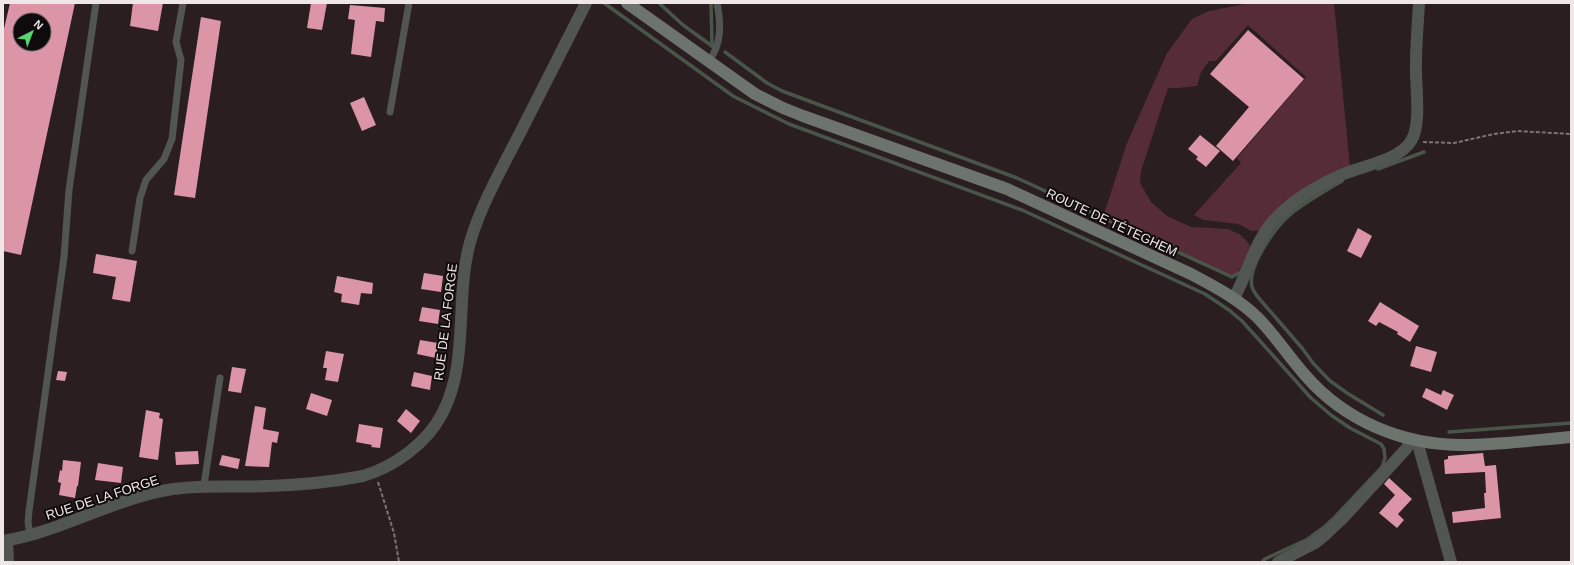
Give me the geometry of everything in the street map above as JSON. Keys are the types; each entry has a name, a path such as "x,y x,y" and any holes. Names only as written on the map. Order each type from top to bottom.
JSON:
{"main road":[{"name":"ROUTE DE TÉTEGHEM","path":"627,3 755,94 783,108 1012,191 1221,289 1258,318 1304,375 1332,402 1367,424 1393,435 1440,444 1464,445 1571,437"}],"street":[{"name":"RUE DE LA FORGE","path":"5,541 30,535 146,495 178,488 204,486 285,486 363,476 375,472 396,460 419,443 432,429 451,392 456,368 467,256 474,232 508,156 586,3"},
{"path":"1234,298 1261,239 1269,226 1279,216 1324,183 1355,169 1393,156 1404,150 1412,141 1417,120 1416,68 1418,3"},
{"path":"1278,562 1315,543 1333,529 1414,440"},
{"path":"1414,440 1451,562"},
{"path":"5,541 8,562"}],"lane":[{"path":"30,535 28,522 29,511 64,258 70,190 96,3"},
{"path":"132,251 140,198 146,180 164,159 172,139 181,60 176,42 184,3"},
{"path":"390,112 409,3"},
{"path":"709,61 717,45 720,32 717,3"},
{"path":"204,486 220,378"}],"path":[{"path":"1412,141 1454,143 1504,132 1527,130 1571,134"},
{"path":"375,472 394,533 399,562"}],"shaded area":[{"path":"1250,3 1334,3 1350,167 1261,230 1251,231 1239,224 1204,220 1194,215 1241,163 1237,158 1306,77 1248,25 1216,61 1209,61 1201,72 1197,86 1168,88 1141,171 1140,183 1151,202 1167,216 1191,227 1228,229 1241,235 1250,245 1248,261 1232,277 1102,220 1127,143 1167,53 1192,19 1209,11"}],"building":[{"path":"10,3 75,3 21,255 3,251 3,33"},
{"path":"133,3 163,3 158,31 130,26"},
{"path":"311,3 327,3 322,30 307,28"},
{"path":"350,5 385,8 384,22 376,21 371,57 351,54 355,20 348,19"},
{"path":"201,17 221,21 195,198 174,195"},
{"path":"1248,30 1304,79 1233,161 1216,146 1249,107 1210,74"},
{"path":"364,97 376,125 362,131 350,103"},
{"path":"1200,135 1220,151 1206,167 1196,159 1198,157 1188,149"},
{"path":"1358,228 1372,236 1361,258 1347,251"},
{"path":"96,254 137,261 130,302 112,299 116,277 93,273"},
{"path":"424,273 443,276 441,292 421,289"},
{"path":"337,276 373,283 372,294 361,293 359,305 341,302 342,294 334,292"},
{"path":"1380,302 1419,326 1410,342 1397,334 1398,332 1379,322 1376,326 1368,321"},
{"path":"422,307 440,310 438,324 419,321"},
{"path":"420,340 438,343 436,358 417,354"},
{"path":"1416,346 1437,352 1431,372 1410,366"},
{"path":"326,351 344,354 338,382 325,380 327,368 323,368"},
{"path":"232,367 246,369 241,393 228,391"},
{"path":"58,371 67,372 65,381 56,380"},
{"path":"414,372 432,376 430,390 411,386"},
{"path":"1426,388 1441,395 1443,390 1454,395 1447,410 1422,397"},
{"path":"311,393 332,400 327,416 306,409"},
{"path":"255,406 266,408 263,429 279,432 277,443 272,442 269,467 245,466"},
{"path":"406,409 420,421 411,433 397,421"},
{"path":"146,410 160,413 159,418 163,419 158,460 139,457"},
{"path":"359,424 383,428 380,448 371,447 372,445 356,442"},
{"path":"198,451 199,464 176,465 175,452"},
{"path":"1483,453 1485,466 1496,465 1501,518 1453,523 1452,512 1485,508 1485,472 1445,474 1444,460 1448,459 1448,456"},
{"path":"222,455 240,459 238,469 219,465"},
{"path":"63,460 81,462 75,498 59,495 61,483 58,482 60,470 62,471"},
{"path":"98,463 123,467 121,483 95,480"},
{"path":"1389,478 1412,499 1398,514 1404,520 1397,528 1379,513 1395,495 1384,484"}],"waterway":[{"path":"604,3 733,96 789,124 1022,210 1205,294 1229,310 1242,321 1311,398 1331,415 1350,428 1381,444 1384,449 1385,458 1382,467 1323,528 1308,539 1265,559 1262,562"},
{"path":"659,3 683,25 712,46"},
{"path":"711,3 712,46"},
{"path":"725,52 767,83 782,91 1017,178 1232,277 1242,271"},
{"path":"1378,169 1424,152"},
{"path":"1342,181 1316,196 1292,213 1278,227 1258,258 1254,268 1252,287 1257,296 1329,380 1383,415"},
{"path":"1449,432 1571,423"}]}
